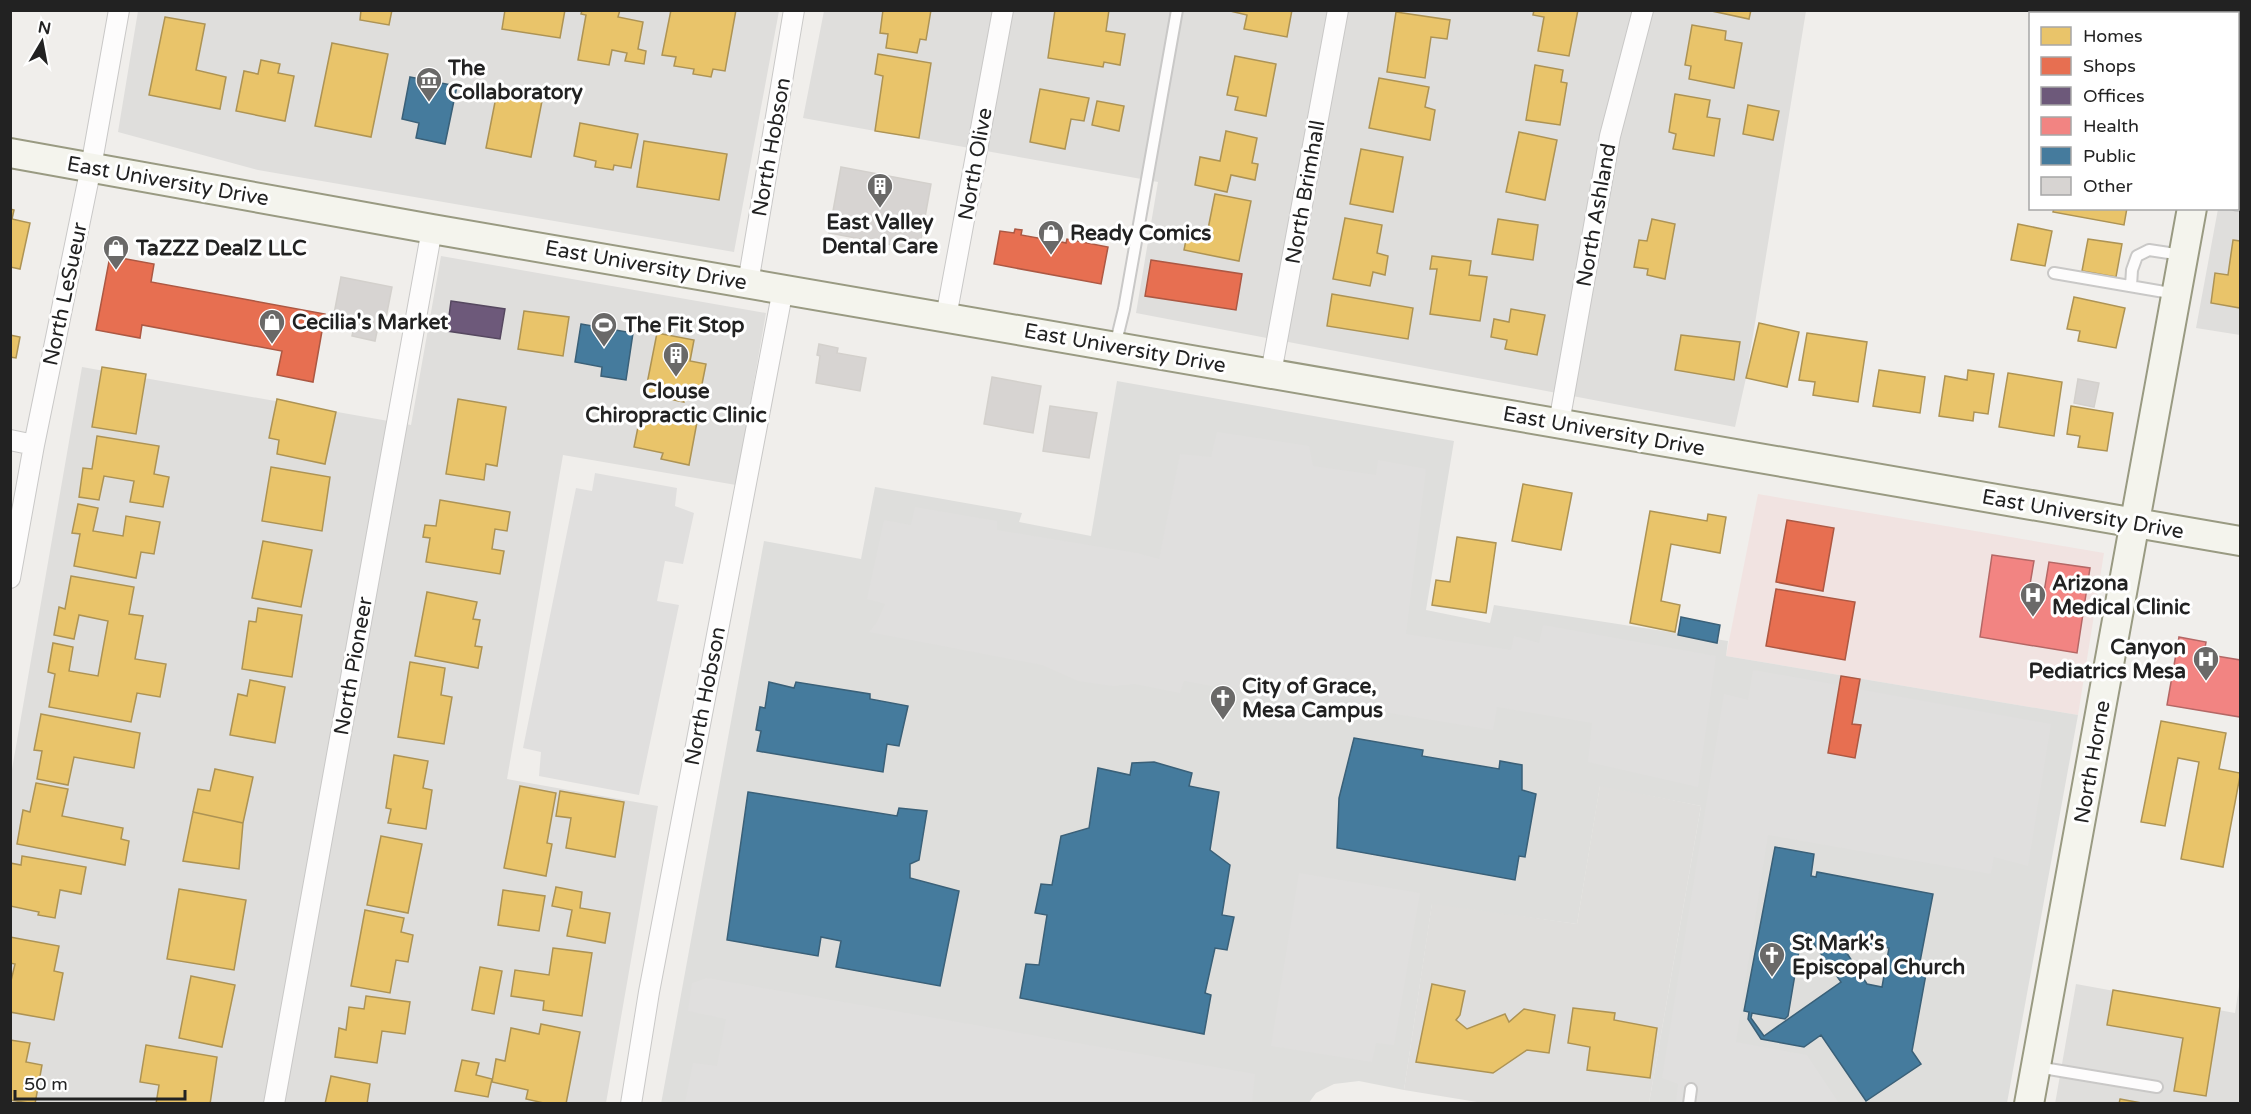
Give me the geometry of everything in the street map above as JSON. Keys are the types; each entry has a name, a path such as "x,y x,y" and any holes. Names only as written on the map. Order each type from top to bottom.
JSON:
{"main road":[{"name":"East University Drive","path":"10,153 432,229 2241,541"},
{"name":"North Horne","path":"2030,1104 2192,210"}],"street":[{"name":"North LeSueur","path":"10,578 34,445 91,167 119,10"},
{"name":"North Hobson","path":"748,283 794,10"},
{"name":"North Olive","path":"946,317 1003,10"},
{"name":"North Brimhall","path":"1271,373 1338,10"},
{"name":"North Ashland","path":"1559,423 1610,136 1643,10"},
{"name":"North Pioneer","path":"274,1104 432,229"},
{"name":"North Hobson","path":"631,1104 649,992 783,289"},
{"path":"10,440 34,445"}],"lane":[{"path":"1115,346 1124,309 1177,10"},
{"path":"2131,286 2132,270 2137,256 2150,250 2184,255"},
{"path":"2054,273 2176,294"},
{"path":"2036,1067 2157,1087"},
{"path":"1689,1104 1691,1089"}],"shaded area":[{"path":"138,11 779,11 734,252 258,170 118,132"},
{"path":"824,11 1806,11 1746,378 1735,427 1136,313 1158,182 803,118"},
{"path":"2240,86 2240,335 2196,328 2218,210 2239,210"},
{"path":"441,256 766,313 736,485 563,455 507,779 658,806 606,1103 11,1104 11,775 82,367 411,425"},
{"name":"City of Grace, Mesa Campus","path":"1117,381 1454,441 1426,610 1490,623 1494,605 1728,641 1726,656 2078,715 2007,1103 1649,1103 1701,806 1600,786 1577,924 1432,904 1404,1090 1359,1081 1334,1084 1316,1093 1308,1104 661,1104 764,541 861,559 875,487 1022,513 1019,522 1091,536"},
{"path":"1217,432 1309,446 1313,466 1376,475 1378,460 1426,469 1406,634 1511,650 1514,636 1539,643 1543,625 1716,656 1698,787 1588,762 1592,723 1497,707 1493,730 1371,710 1348,697 1243,682 1241,691 1184,681 1180,693 1135,684 1113,686 1078,681 1042,665 869,632 877,622 885,604 867,599 884,520 911,525 915,507 997,521 997,530 1137,553 1159,559 1180,454 1211,457"},
{"path":"595,473 677,488 675,506 694,513 683,564 665,561 657,601 679,605 639,795 539,776 541,752 523,748 576,488 592,491"},
{"path":"1758,494 2104,553 2078,715 1726,656"},
{"path":"1753,670 1839,685 1828,753 1855,758 1860,725 1852,724 1858,689 2051,724 2028,866 1994,857 1991,874 1768,835 1736,1042 1807,1055 1839,1103 1676,1103 1678,1084 1662,1078 1724,694 1748,700"},
{"path":"1600,785 1701,806 1649,1103 1483,1103 1404,1090 1432,903 1577,924"},
{"path":"1299,873 1420,893 1394,1045 1376,1043 1372,1062 1271,1046"},
{"path":"707,978 1255,1074 1252,1103 685,1103 693,1063 717,1066 726,1019 688,1011 692,983"},
{"path":"2240,980 2240,1103 2055,1104 2076,984 2235,1013"}],"building: Homes":[{"path":"361,10 392,10 389,25 360,20"},
{"path":"505,10 565,10 560,38 502,29"},
{"path":"582,10 620,10 618,17 643,22 638,49 646,51 644,64 625,61 627,53 612,50 609,65 578,60 586,15 581,14"},
{"path":"671,10 736,10 725,71 713,69 711,77 693,74 694,69 674,66 676,57 662,55"},
{"path":"883,10 931,10 926,40 920,39 917,53 886,48 888,34 880,33"},
{"path":"1055,10 1109,10 1106,31 1125,34 1120,65 1104,62 1103,67 1048,58"},
{"path":"1226,10 1292,10 1287,37 1244,29 1247,15"},
{"path":"1534,10 1578,10 1569,56 1538,51 1544,17 1533,15"},
{"path":"1707,10 1751,10 1749,19"},
{"path":"2100,10 2151,10 2151,12 2100,12"},
{"path":"1396,12 1450,20 1447,39 1431,37 1425,78 1387,72"},
{"path":"165,17 205,24 196,70 226,77 220,109 149,95"},
{"path":"1692,25 1726,31 1725,40 1742,43 1734,88 1689,79 1691,66 1685,65"},
{"path":"332,43 388,54 371,137 315,126"},
{"path":"878,54 931,63 919,138 875,131 883,76 875,74"},
{"path":"1235,56 1276,64 1266,116 1235,110 1238,97 1227,95"},
{"path":"261,60 280,64 278,73 294,76 285,121 236,111 244,71 258,74"},
{"path":"1535,65 1563,70 1561,82 1567,83 1560,125 1526,120"},
{"path":"1379,78 1429,87 1425,107 1435,110 1430,140 1369,128"},
{"path":"1040,89 1089,98 1084,121 1071,119 1065,149 1030,142"},
{"path":"497,92 542,101 531,157 486,148"},
{"path":"1675,94 1710,100 1707,117 1720,119 1714,156 1673,149 1676,134 1669,132"},
{"path":"1097,101 1124,106 1119,131 1092,125"},
{"path":"1748,105 1779,111 1773,140 1743,134"},
{"path":"580,123 638,134 631,168 614,165 613,170 595,167 596,161 574,156"},
{"path":"1226,131 1257,138 1252,163 1258,164 1255,180 1231,175 1227,192 1195,185 1200,157 1220,161"},
{"path":"1519,132 1557,140 1545,200 1506,192"},
{"path":"644,141 727,154 719,200 637,187"},
{"path":"1361,149 1403,157 1393,212 1350,204"},
{"path":"1215,194 1251,201 1239,261 1184,250 1188,230 1207,234"},
{"path":"10,209 14,210 12,219 30,223 20,269 10,267"},
{"path":"2054,210 2127,210 2124,225 2053,212"},
{"path":"1345,218 1382,225 1377,253 1388,256 1385,275 1373,272 1370,286 1333,279"},
{"path":"1498,219 1538,225 1533,260 1492,254"},
{"path":"1652,219 1675,224 1665,279 1647,275 1648,269 1634,267 1639,240 1647,241"},
{"path":"2018,224 2052,231 2045,266 2011,260"},
{"path":"2088,239 2122,244 2116,277 2082,271"},
{"path":"2233,240 2240,241 2240,308 2211,303 2215,273 2228,275"},
{"path":"1432,256 1471,261 1469,275 1487,277 1480,321 1430,314 1437,269 1430,269"},
{"path":"1332,294 1413,308 1408,339 1327,326"},
{"path":"2074,297 2125,308 2116,348 2078,341 2080,331 2067,329"},
{"path":"1511,309 1545,315 1537,355 1505,349 1507,340 1491,337 1494,319 1509,322"},
{"path":"524,311 569,317 563,356 518,349"},
{"path":"1759,323 1799,332 1787,387 1746,378"},
{"name":"Clouse Chiropractic Clinic","path":"657,333 694,340 690,361 706,364 700,394 686,391 684,402 645,394"},
{"path":"1807,333 1867,342 1858,402 1813,395 1815,382 1799,380"},
{"path":"10,335 20,337 16,358 10,357"},
{"path":"1681,335 1740,342 1734,380 1675,370"},
{"path":"102,367 146,374 136,434 92,427"},
{"path":"1879,370 1925,377 1920,413 1873,406"},
{"path":"1968,370 1994,374 1988,414 1974,412 1973,421 1939,416 1945,376 1967,380"},
{"path":"2008,373 2062,382 2054,436 1999,427"},
{"path":"277,399 336,412 325,464 277,454 279,440 269,438"},
{"path":"458,399 506,407 497,466 486,464 484,480 446,474"},
{"path":"2071,406 2113,413 2107,451 2078,447 2080,436 2067,434"},
{"path":"641,412 697,422 689,465 661,459 663,453 634,447"},
{"path":"97,436 159,446 154,474 169,477 163,507 130,502 134,481 104,476 99,500 79,497 83,468 92,469"},
{"path":"271,467 330,477 322,531 262,521"},
{"path":"1523,484 1572,493 1561,550 1512,541"},
{"path":"440,500 510,512 507,531 495,529 492,549 504,551 500,574 426,562 430,538 423,537 425,525 436,526"},
{"path":"78,504 98,508 93,531 123,536 126,516 160,522 154,554 141,552 136,578 74,566 80,534 72,533"},
{"path":"1650,511 1707,521 1708,514 1726,517 1720,553 1671,544 1661,601 1680,605 1675,632 1630,623"},
{"path":"1457,537 1496,543 1486,613 1432,605 1436,580 1450,582"},
{"path":"263,541 312,550 301,607 252,598"},
{"path":"71,576 134,587 129,614 143,616 135,659 166,664 160,697 137,693 131,722 49,707 55,674 48,672 53,643 73,647 69,671 98,676 108,621 79,615 74,639 54,635 59,607 65,609"},
{"path":"427,592 477,602 473,619 480,620 475,646 482,647 478,668 415,656"},
{"path":"258,608 302,615 292,677 242,669 249,621 256,622"},
{"path":"410,662 445,668 441,695 452,697 444,744 398,737"},
{"path":"250,680 285,687 275,743 230,735 238,694 247,696"},
{"path":"41,714 140,733 134,768 74,757 68,785 37,779 42,751 34,750"},
{"path":"2161,721 2226,733 2219,769 2240,773 2240,776 2223,867 2181,859 2199,762 2178,758 2165,826 2141,822"},
{"path":"394,755 428,761 423,788 432,790 426,829 388,823 391,809 386,808"},
{"path":"215,769 253,777 243,823 193,812 198,789 210,791"},
{"path":"36,783 68,789 62,816 123,828 121,839 129,841 125,865 17,844 23,810 30,812"},
{"path":"520,786 556,793 547,843 552,844 546,876 504,868"},
{"path":"560,791 624,802 615,857 566,848 571,818 556,816"},
{"path":"193,812 243,823 239,869 183,861"},
{"path":"381,836 422,844 408,913 367,905"},
{"path":"22,856 86,867 81,894 60,890 55,918 10,906 10,863 21,865"},
{"path":"556,887 582,892 580,908 610,913 605,943 567,936 572,910 552,906"},
{"path":"179,889 246,900 234,970 167,959"},
{"path":"503,890 545,896 539,931 498,925"},
{"path":"365,910 404,918 401,932 413,935 408,962 396,960 390,993 351,986"},
{"path":"10,937 59,946 54,971 63,973 54,1020 10,1012 10,985 15,964 10,963"},
{"path":"553,948 592,953 582,1016 543,1010 544,1001 511,996 515,970 549,975"},
{"path":"480,967 502,971 494,1014 472,1010"},
{"path":"191,976 235,985 222,1047 179,1038"},
{"path":"1432,984 1465,991 1460,1015 1456,1020 1467,1029 1505,1014 1509,1022 1524,1009 1555,1015 1549,1053 1527,1050 1493,1073 1416,1062"},
{"path":"2113,990 2220,1008 2206,1096 2174,1091 2183,1038 2107,1025"},
{"path":"366,996 410,1002 405,1034 382,1031 377,1063 335,1057 339,1028 346,1030 349,1007 364,1009"},
{"path":"1573,1008 1615,1013 1614,1020 1657,1028 1650,1078 1587,1070 1590,1047 1568,1043"},
{"path":"541,1024 580,1032 566,1104 548,1104 526,1099 528,1090 492,1082 496,1059 505,1061 511,1028 539,1034"},
{"path":"10,1040 30,1043 26,1062 42,1065 35,1104 10,1100"},
{"path":"146,1045 217,1057 210,1104 156,1104 159,1085 140,1082"},
{"path":"462,1060 479,1063 476,1075 492,1079 488,1097 455,1091"},
{"path":"331,1076 370,1084 367,1104 325,1104"},
{"path":"2120,1099 2147,1104 2119,1104"}],"building: Shops":[{"name":"Ready Comics","path":"1015,229 1022,230 1021,235 1043,239 1044,234 1054,236 1053,240 1066,243 1067,239 1108,247 1101,284 994,264 1000,231 1014,233"},
{"path":"110,256 154,264 151,282 325,314 313,382 277,375 282,351 142,325 140,338 96,330"},
{"path":"1151,260 1242,274 1236,310 1145,296"},
{"path":"1787,520 1834,528 1823,591 1776,582"},
{"path":"1776,589 1855,602 1845,660 1766,646"},
{"path":"1841,676 1860,679 1852,724 1861,725 1855,758 1828,753"}],"building: Offices":[{"path":"451,301 505,309 500,339 447,331"}],"building: Health":[{"name":"Arizona Medical Clinic","path":"1992,555 2034,561 2028,596 2043,598 2049,562 2090,568 2077,653 1980,637"},
{"name":"Canyon Pediatrics Mesa","path":"2179,637 2206,642 2204,654 2240,660 2240,717 2167,705"}],"building: Public":[{"name":"The Collaboratory","path":"410,77 457,86 445,144 416,138 419,123 402,119"},
{"name":"The Fit Stop","path":"581,324 633,333 626,380 601,376 602,367 575,362"},
{"path":"1681,617 1720,625 1717,643 1678,635"},
{"path":"769,682 794,688 796,682 870,694 870,699 908,706 899,746 887,744 883,772 757,751 761,731 756,730 760,707 765,708"},
{"path":"1354,738 1423,750 1422,756 1499,769 1500,761 1522,765 1522,790 1536,794 1525,857 1519,856 1515,880 1337,848 1339,798"},
{"path":"1154,762 1192,773 1189,786 1219,792 1210,850 1230,865 1222,915 1234,917 1227,950 1215,948 1205,993 1211,995 1204,1034 1020,998 1026,964 1039,965 1047,915 1035,913 1041,884 1052,885 1061,836 1089,828 1098,768 1130,775 1132,763"},
{"path":"748,792 897,816 899,808 927,811 919,860 910,864 910,878 959,891 940,986 836,967 841,941 821,937 818,956 727,940"},
{"name":"St Mark's Episcopal Church","path":"1775,847 1814,854 1811,876 1816,877 1817,872 1933,894 1918,972 1926,974 1912,1051 1921,1064 1866,1101 1821,1035 1804,1047 1761,1039 1748,1019 1749,1012 1744,1011","holes":["1802,933 1807,934 1841,982 1764,1036 1751,1018 1752,1013 1785,1019 1788,1016","1837,938 1889,948 1882,987 1867,984"]}],"building: Other":[{"name":"East Valley Dental Care","path":"841,167 931,184 919,250 829,233"},
{"path":"341,277 392,287 385,323 379,322 375,341 352,336 356,318 334,314"},
{"path":"819,344 838,348 837,353 866,358 860,391 816,383 820,356 817,355"},
{"path":"992,377 1041,386 1033,433 984,424"},
{"path":"2078,379 2099,383 2094,407 2074,403"},
{"path":"1050,406 1097,413 1089,458 1043,451"}],"place":[{"name":"The Collaboratory","path":"429,103"},
{"name":"East Valley Dental Care","path":"880,209"},
{"name":"Ready Comics","path":"1051,256"},
{"name":"TaZZZ DealZ LLC","path":"116,271"},
{"name":"Cecilia's Market","path":"272,345"},
{"name":"The Fit Stop","path":"604,348"},
{"name":"Clouse Chiropractic Clinic","path":"676,378"},
{"name":"Arizona Medical Clinic","path":"2033,618"},
{"name":"Canyon Pediatrics Mesa","path":"2206,682"},
{"name":"City of Grace, Mesa Campus","path":"1223,721"},
{"name":"St Mark's Episcopal Church","path":"1772,978"}]}
